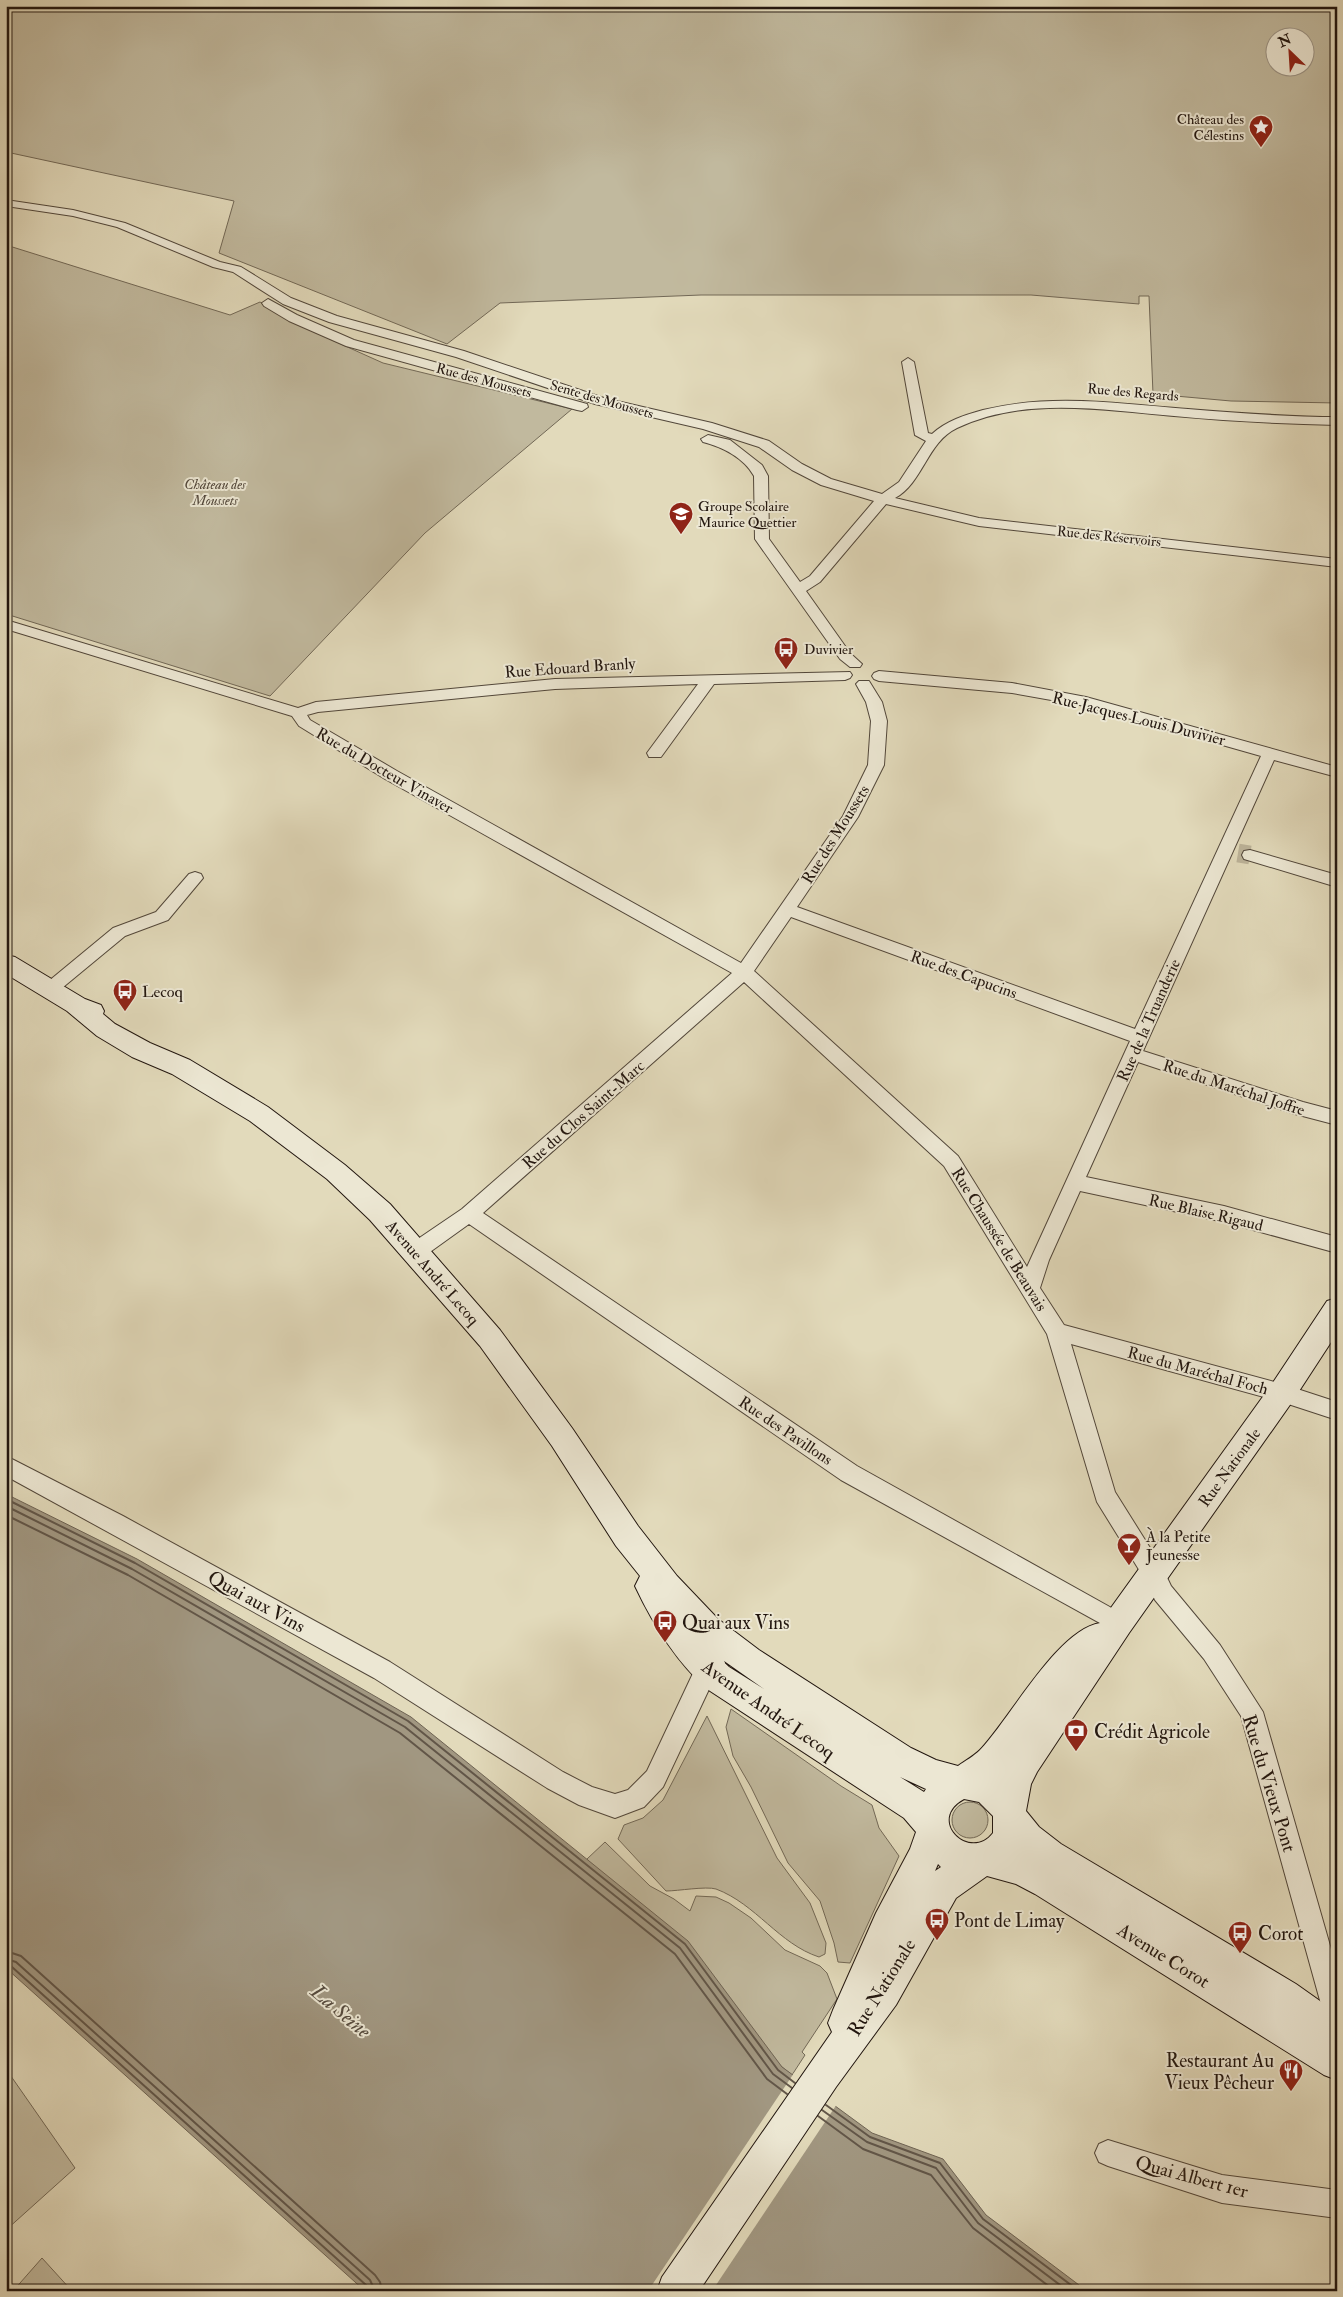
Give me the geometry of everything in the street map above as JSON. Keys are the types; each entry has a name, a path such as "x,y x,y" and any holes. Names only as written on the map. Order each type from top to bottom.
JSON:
{"main road":[{"name":"Avenue André Lecoq","path":"6,962 76,1005 106,1030 142,1050 181,1067 259,1114 336,1172 380,1212 490,1338 517,1374 627,1536 644,1573 671,1622 695,1657 718,1659 899,1760 932,1775 962,1783"},
{"name":"Rue Nationale","path":"1010,1814 1011,1794 1019,1771 1118,1623 1282,1393 1337,1309"},
{"name":"Rue Nationale","path":"962,1783 991,1762 1039,1697 1068,1662 1118,1623"},
{"name":"Avenue André Lecoq","path":"718,1659 745,1697 916,1806 932,1828"},
{"path":"962,1783 986,1786 1003,1801 1010,1814 1011,1828 1004,1847 997,1854 985,1860 969,1861 957,1857 938,1842 932,1828 931,1813 934,1802 940,1793 962,1783"},
{"name":"Avenue Corot","path":"1010,1814 1015,1826 1049,1856 1283,1997 1334,2037"},
{"name":"Rue Nationale","path":"823,2074 888,1925 924,1857 932,1828"},
{"name":"Rue Nationale","path":"676,2291 823,2074 883,1992 944,1886 970,1865 985,1860"},
{"name":"Avenue Corot","path":"985,1860 1021,1869 1040,1878 1334,2037"}],"street":[{"path":"6,203 73,213 121,225 217,265 237,269"},
{"name":"Sente des Moussets","path":"237,269 287,301 333,319 460,354 600,401 707,426 764,444 797,467 826,482 882,499"},
{"name":"Rue des Moussets","path":"237,269 250,288 265,301 293,318 350,343 598,412 725,443 754,465 761,476 762,539 845,656 850,670"},
{"path":"908,362 922,435 935,440"},
{"name":"Rue des Regards","path":"799,589 815,579 882,499 896,493 935,440 949,428 977,415 999,409 1033,404 1066,402 1231,416 1337,421"},
{"name":"Rue des Réservoirs","path":"882,499 979,522 1337,563"},
{"path":"6,624 234,695 298,712"},
{"path":"862,664 875,668 879,676 876,680 864,684 852,682 850,670 862,664"},
{"name":"Rue Edouard Branly","path":"298,712 316,707 555,684 710,679 850,670"},
{"name":"Rue Jacques Louis Duvivier","path":"879,676 903,680 1012,688 1086,702 1337,772"},
{"path":"655,753 710,679"},
{"name":"Rue des Moussets","path":"744,972 850,817 876,765 879,721 874,702 864,684"},
{"name":"Rue du Docteur Vinaver","path":"298,712 304,723 391,775 744,972"},
{"name":"Rue de la Truanderie","path":"1030,1288 1039,1260 1136,1046 1238,853 1270,752"},
{"path":"1238,853 1337,882"},
{"path":"50,989 119,932 162,916 195,878"},
{"name":"Rue des Capucins","path":"787,909 1136,1046"},
{"name":"Rue du Clos Saint-Marc","path":"416,1251 468,1214 744,972"},
{"name":"Rue Chaussée de Beauvais","path":"744,972 951,1161 1057,1332 1105,1495 1154,1574"},
{"name":"Rue du Maréchal Joffre","path":"1136,1046 1302,1109 1337,1118"},
{"name":"Rue Blaise Rigaud","path":"1075,1182 1224,1214 1337,1245"},
{"name":"Rue des Pavillons","path":"468,1214 849,1473 1118,1623"},
{"name":"Rue du Maréchal Foch","path":"1057,1332 1282,1393 1337,1411"},
{"name":"Quai aux Vins","path":"6,1465 382,1670 555,1780 588,1797 615,1806 636,1799 654,1779 718,1659"},
{"name":"Rue du Vieux Pont","path":"1154,1574 1163,1593 1212,1652 1251,1712 1334,2037"},
{"name":"Quai Albert 1er","path":"1108,2153 1222,2189 1337,2204"}],"green space":[{"name":"Château des Célestins","path":"6,6 1337,6 1337,403 1231,401 1153,394 1149,296 1139,296 1139,304 1031,295 701,295 500,303 447,344 219,253 234,201 11,153 6,150"},
{"name":"Château des Moussets","path":"6,245 230,315 260,302 303,327 383,363 572,409 425,533 270,696 6,614"},
{"path":"731,1709 841,1786 872,1805 879,1828 899,1856 850,1963 838,1962 834,1943 820,1901 788,1863 751,1787 733,1756 726,1727"},
{"path":"707,1716 777,1858 810,1903 826,1943 825,1954 819,1957 792,1943 743,1904 716,1889 699,1888 666,1891 618,1839 624,1825 643,1818 663,1800"},
{"path":"970,1802 977,1803 983,1807 987,1813 987,1827 983,1833 977,1837 970,1838 963,1837 957,1833 953,1827 952,1820 953,1813 957,1807 963,1803"},
{"path":"605,1842 650,1886 674,1899 690,1911 696,1896 716,1897 729,1903 751,1918 785,1950 820,1966 827,1973 837,1999 802,2052 805,2055 792,2075 782,2067 587,1859"},
{"path":"6,2069 75,2168 6,2230"},
{"path":"42,2258 72,2291 13,2291"}],"water":[{"name":"La Seine","path":"6,1494 137,1559 411,1717 688,1941 782,2067 872,2133 943,2159 986,2215 1087,2291 365,2291 6,1968"}],"pier":[{"path":"794,2073 837,2104 712,2291 648,2291"}],"tunnel":[{"path":"1238,853 1250,855"}],"place":[{"name":"Château des Célestins","path":"1261,148"},
{"name":"Groupe Scolaire Maurice Quettier","path":"681,535"},
{"name":"Duvivier","path":"786,670"},
{"name":"Lecoq","path":"125,1012"},
{"name":"À la Petite Jeunesse","path":"1129,1566"},
{"name":"Quai aux Vins","path":"665,1643"},
{"name":"Crédit Agricole","path":"1076,1752"},
{"name":"Pont de Limay","path":"937,1941"},
{"name":"Corot","path":"1240,1954"},
{"name":"Restaurant Au Vieux Pêcheur","path":"1291,2092"}]}
